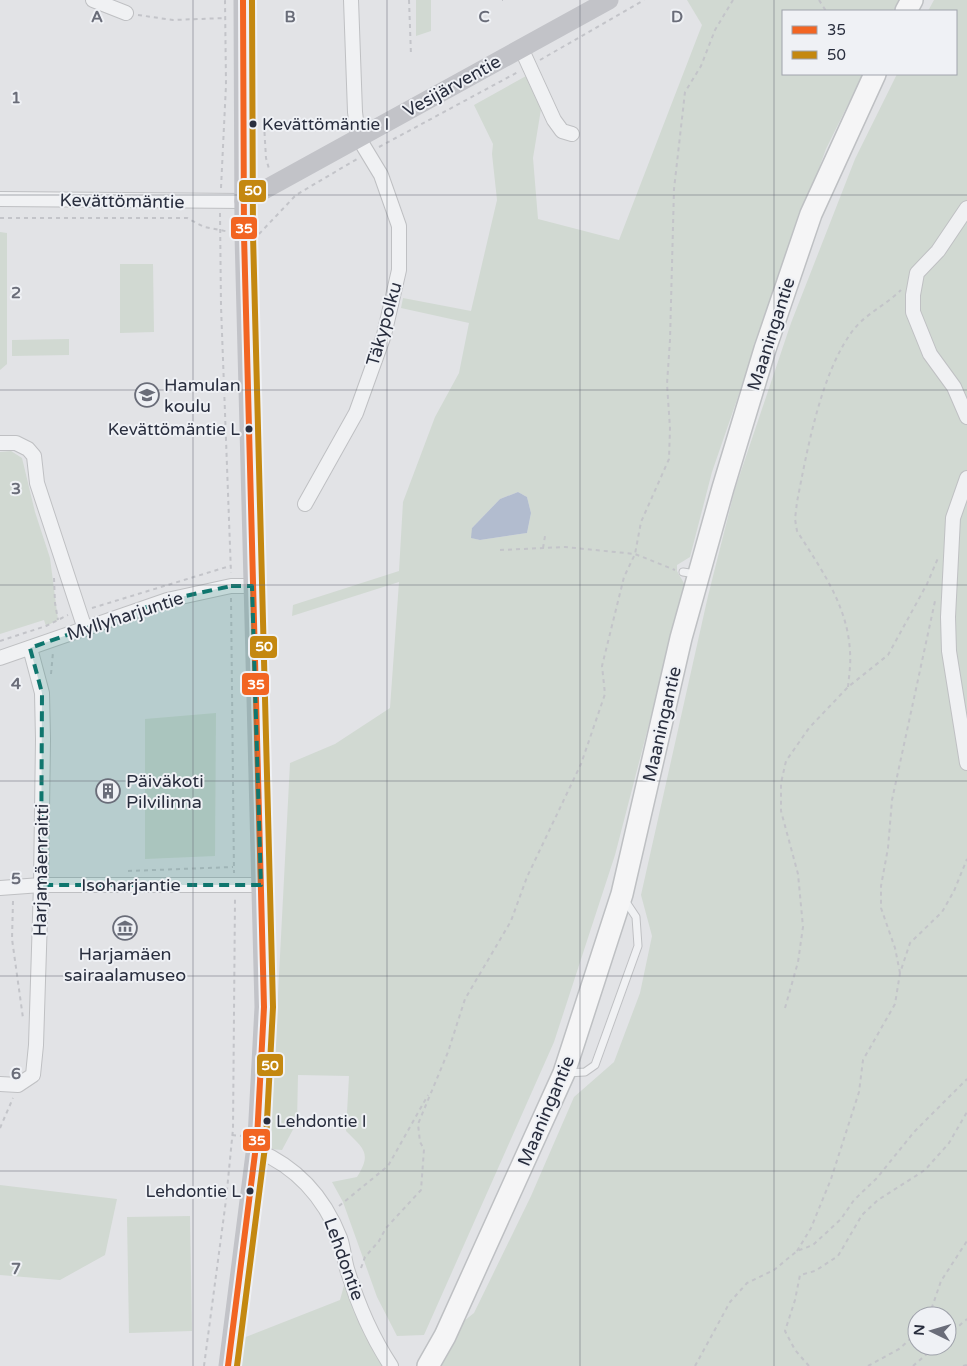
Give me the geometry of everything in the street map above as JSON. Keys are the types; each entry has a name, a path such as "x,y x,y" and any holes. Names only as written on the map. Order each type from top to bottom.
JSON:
{"main road":[{"name":"Maaningantie","path":"428,1366 452,1319 564,1074 622,894 681,638 691,573 811,214 875,75"}],"street":[{"path":"94,0 126,13"},
{"path":"228,1366 256,1150 264,1007 260,758 252,586 244,235 243,0"},
{"path":"350,0 355,112 363,145"},
{"name":"Vesijärventie","path":"244,201 363,145 521,48 609,0"},
{"path":"521,48 554,120 562,131 572,134"},
{"name":"Täkypolku","path":"305,504 356,412 384,335 399,270 399,226 380,175 363,145"},
{"name":"Kevättömäntie","path":"0,200 244,201"},
{"path":"967,208 938,251 917,273 912,295 913,312 930,354 954,387 967,416"},
{"path":"0,443 16,443 28,449 34,456 37,483 85,629"},
{"path":"967,478 953,518 948,579 950,651 967,763"},
{"name":"Myllyharjuntie","path":"0,658 167,600 231,586 252,586"},
{"name":"Harjamäenraitti","path":"18,1085 33,1075 36,1045 42,885 42,693 30,648"},
{"name":"Isoharjantie","path":"7,887 42,885 262,885"},
{"path":"0,1084 18,1085"},
{"name":"Lehdontie","path":"256,1150 271,1156 296,1173 308,1184 331,1216 341,1240 348,1271 374,1340 390,1366"}],"lane":[{"path":"564,1074 585,1072 595,1064 638,946 636,918 622,894"}],"path":[{"path":"204,1366 226,1200 233,1129 235,885 231,586 220,230 225,123 225,0"},
{"path":"409,0 411,55"},
{"path":"0,218 187,218 204,227 244,235 258,235 296,195 363,145 431,120 644,0"},
{"path":"348,1271 363,1268 365,1257 379,1241 386,1228 421,1190 424,1149 420,1142 418,1124 448,1052 465,999 511,921 527,877 581,764 596,725 605,694 602,666 624,577 635,554 641,522 669,459 670,428 666,384 670,340 674,189 685,92 701,66 715,30 733,0"},
{"path":"126,13 173,20 226,18"},
{"path":"264,124 266,163"},
{"path":"848,687 851,654 847,624 835,594 797,531 795,519 797,502 820,403 834,365 853,330 866,318 888,303 917,273"},
{"path":"543,548 545,536"},
{"path":"500,550 565,547 635,554 691,573"},
{"path":"785,1008 798,962 803,927 798,874 781,811 781,783 786,761 809,728 848,687 888,655 927,584 940,551"},
{"path":"0,641 46,626 79,610 97,607 173,582 230,566"},
{"path":"900,973 895,948 881,908 881,886 888,848 892,800 937,594"},
{"path":"42,693 50,677 54,649 46,626"},
{"path":"797,1251 811,1228 831,1179 858,1092 863,1060 895,1004 900,973 910,943 942,912 954,891 967,859"},
{"path":"122,871 234,867"},
{"path":"7,887 24,1026"},
{"path":"695,1366 730,1302 748,1284 774,1270 797,1251 813,1245 841,1219 854,1200 877,1178 914,1132 967,1079"},
{"path":"0,1128 18,1085"},
{"path":"331,1216 343,1202 388,1166 432,1089"},
{"path":"809,1366 795,1350 785,1332 795,1300 800,1275 815,1271 838,1256 862,1216 878,1200 925,1170 949,1144 967,1112"},
{"path":"932,1306 941,1281 967,1241"},
{"path":"957,1328 967,1319"},
{"path":"868,1366 899,1349 907,1342"},
{"path":"913,1366 924,1356"},
{"path":"963,1366 967,1364"}],"highlighted area":[{"path":"231,586 252,586 261,885 41,885 42,693 30,648 167,600"}],"shaded area":[{"path":"416,0 431,0 431,31 416,36"},
{"path":"687,0 899,0 894,10 782,10 782,75 863,75 826,149 777,284 712,472 690,557 677,565 677,571 685,585 615,855 554,1042 424,1335 397,1336 377,1297 343,1202 332,1182 357,1177 362,1169 365,1157 361,1147 346,1131 349,1076 298,1075 297,1122 282,1150 270,1149 290,763 335,744 390,708 399,582 292,616 293,605 399,571 403,502 435,417 459,373 469,323 401,308 403,298 471,311 497,200 492,154 493,144 474,105 526,76 542,103 533,158 538,219 619,240 702,25","holes":["518,492 527,497 531,513 527,533 480,540 472,538 472,528 500,499"]},
{"path":"934,0 967,0 967,1366 428,1366 445,1336 474,1313 531,1196 574,1097 614,1062 640,993 652,936 641,895 708,596 735,489 791,323 855,159 897,75 957,75 957,10 929,10"},
{"path":"0,232 7,233 7,364 0,370"},
{"path":"120,264 153,264 154,332 120,333"},
{"path":"69,339 69,355 12,356 12,340"},
{"path":"11,451 22,458 35,512 50,558 58,620 46,626 44,620 0,634 0,452"},
{"path":"216,713 215,856 145,859 145,719"},
{"path":"0,1185 117,1199 105,1255 60,1280 0,1275"},
{"path":"190,1216 192,1331 129,1333 127,1217"},
{"path":"348,1271 390,1366 235,1366 238,1340 340,1300"}],"water":[{"path":"518,492 527,497 531,513 527,533 480,540 471,538 472,528 500,499"}],"transit line":[{"name":"35","path":"228,1366 257,1138 264,1007 244,235 243,0"},
{"name":"50","path":"237,1366 266,1139 273,1007 253,235 252,0"}],"place":[{"name":"Kevättömäntie I","path":"253,124"},
{"name":"Hamulan koulu","path":"147,395"},
{"name":"Kevättömäntie L","path":"249,429"},
{"name":"Päiväkoti Pilvilinna","path":"108,791"},
{"name":"Harjamäen sairaalamuseo","path":"125,928"},
{"name":"Lehdontie I","path":"267,1121"},
{"name":"Lehdontie L","path":"250,1191"}]}
